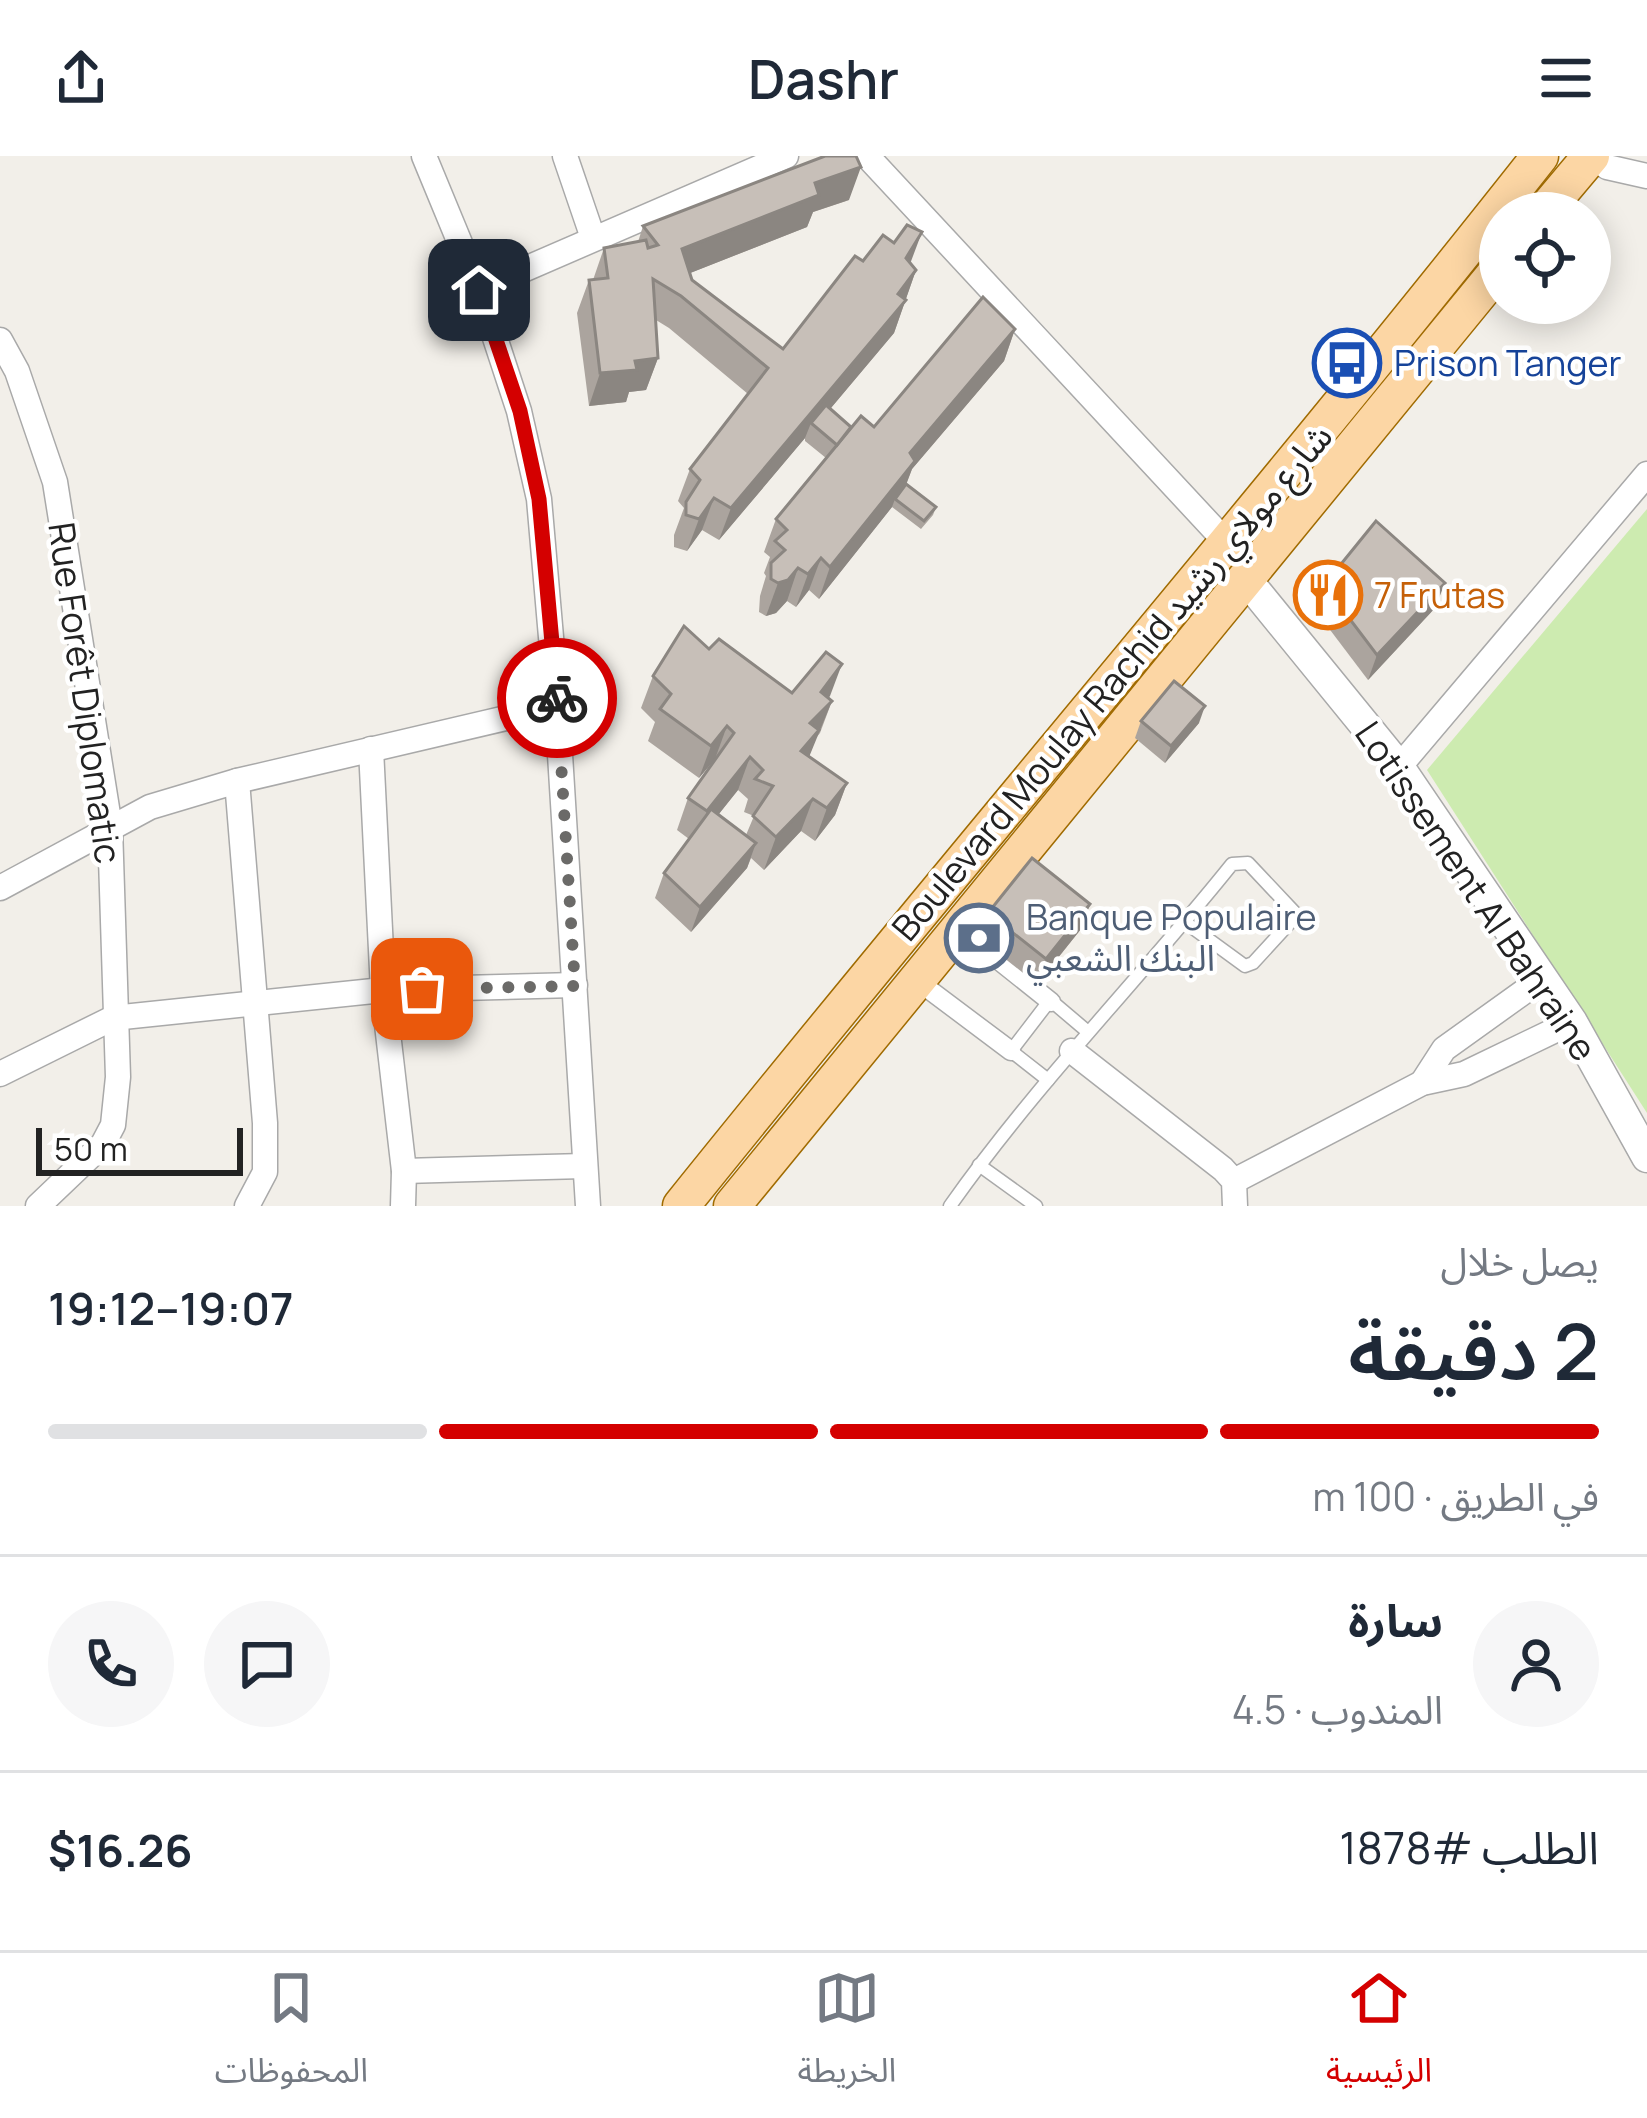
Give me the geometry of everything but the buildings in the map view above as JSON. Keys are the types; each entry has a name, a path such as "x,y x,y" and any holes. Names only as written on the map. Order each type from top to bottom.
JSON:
{"main road":[{"name":"Boulevard Moulay Rachid شارع مولاي رشيد","path":"709,1200 1226,542 1364,379 1540,156"},
{"path":"1562,192 1592,156"},
{"name":"Boulevard Moulay Rachid شارع مولاي رشيد","path":"709,1200 914,979 1479,293"}],"street":[{"path":"424,156 479,290 520,411 539,499 557,706 588,1206"},
{"path":"565,156 593,238"},
{"path":"479,290 786,156"},
{"path":"867,156 1226,542"},
{"path":"1592,156 1607,167 1647,176"},
{"name":"Rue Forêt Diplomatic","path":"0,340 8,376 55,482 110,826 118,1077 112,1125 104,1144 38,1206"},
{"path":"1400,767 1647,474"},
{"name":"Lotissement Al Bahraine","path":"1244,578 1400,767 1572,1022 1647,1157"},
{"path":"0,888 149,807 237,781 557,706"},
{"path":"371,749 383,990 404,1171 403,1206"},
{"path":"237,781 265,1172 247,1206"},
{"path":"957,927 1051,1001"},
{"path":"1422,1083 1444,1049 1543,977"},
{"path":"914,979 1011,1051"},
{"path":"0,1073 113,1018 383,990 575,986"},
{"path":"1080,1041 1206,1153 1235,1194 1422,1083 1464,1074 1572,1022"},
{"path":"404,1171 584,1166"}],"lane":[{"path":"950,1206 1080,1041 1182,920 1237,861 1248,863 1297,914 1245,967 1182,920"},
{"path":"1048,1080 1011,1051 1051,1001 1080,1041"},
{"path":"979,1165 1036,1206"}],"green space":[{"path":"1647,509 1647,1113 1427,770"}],"way so far":[{"path":"422,989 575,986 557,698"}],"place":[{"name":"Prison Tanger","path":"1347,363"},
{"name":"7 Frutas","path":"1328,595"},
{"name":"Banque Populaire البنك الشعبي","path":"979,938"}],"route":[{"path":"479,290 520,411 539,499 557,698"}]}
